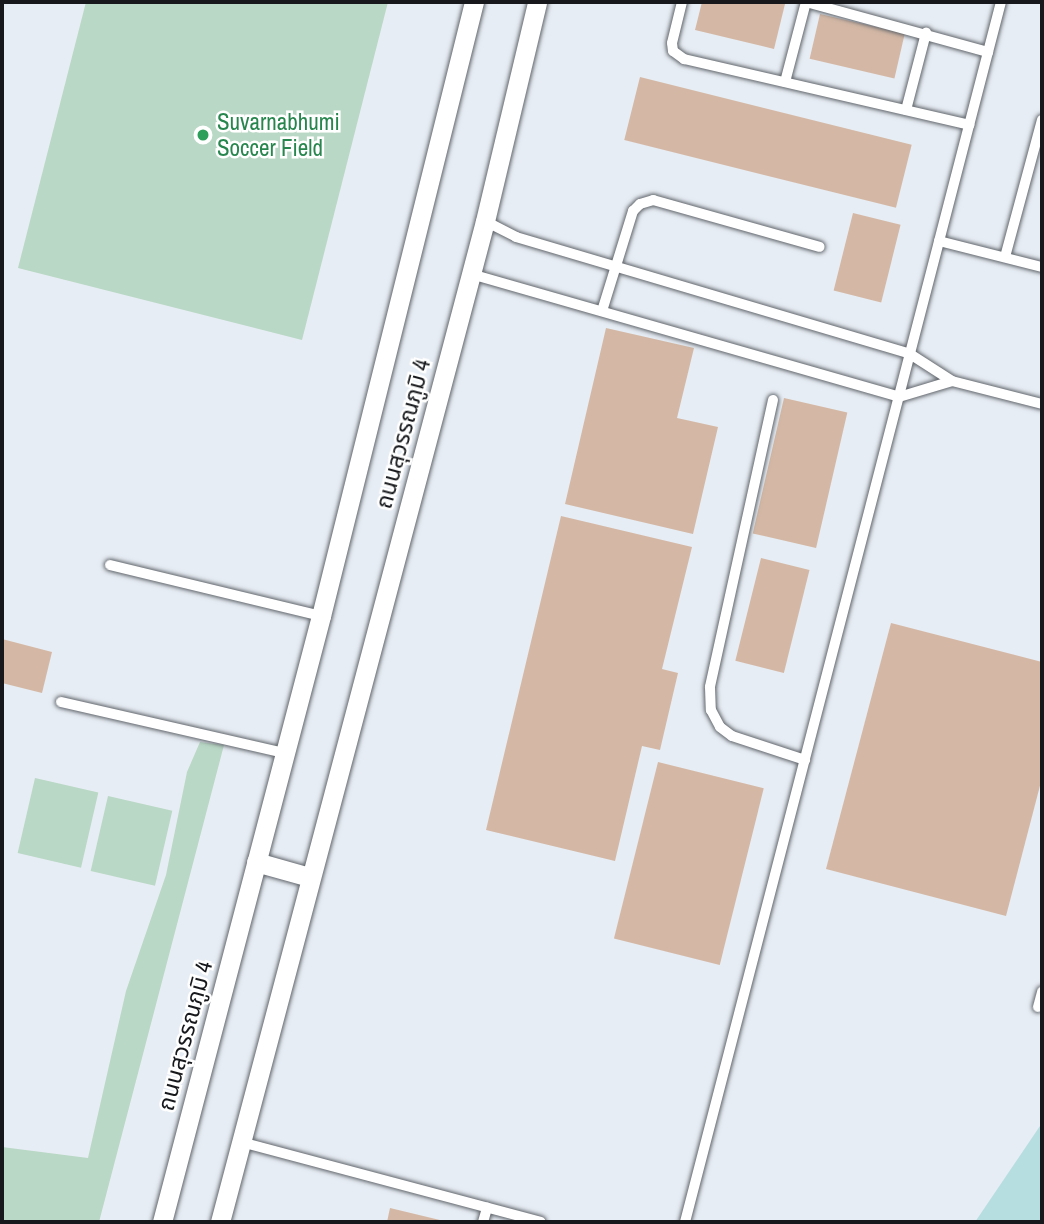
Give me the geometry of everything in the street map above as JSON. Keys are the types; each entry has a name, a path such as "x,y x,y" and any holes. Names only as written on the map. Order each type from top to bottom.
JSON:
{"street":[{"name":"ถนนสุวรรณภูมิ 4","path":"162,1222 321,616 474,2"},
{"name":"ถนนสุวรรณภูมิ 4","path":"220,1222 309,877 471,274 537,2"},
{"path":"256,862 309,877"}],"lane":[{"path":"682,2 673,51 684,59 969,125"},
{"path":"785,82 806,2 988,52"},
{"path":"685,1222 1001,2"},
{"path":"906,110 926,33"},
{"path":"1004,257 1042,120"},
{"path":"601,311 633,211 653,200 820,247"},
{"path":"485,220 516,237 910,354 953,381 1042,404"},
{"path":"939,241 1042,267"},
{"path":"471,274 899,397 953,381"},
{"path":"773,400 710,687 711,710 720,727 732,736 805,760"},
{"path":"110,565 321,616"},
{"path":"61,702 284,753"},
{"path":"1038,1007 1042,992"},
{"path":"240,1142 541,1222"},
{"path":"483,1222 487,1208"}],"green space":[{"name":"Suvarnabhumi Soccer Field","path":"86,2 388,2 302,340 18,268"},
{"path":"200,742 224,745 99,1222 2,1222 2,1147 88,1158 126,991 166,875 187,772"},
{"path":"35,778 98,793 81,868 18,853"},
{"path":"108,796 172,811 155,886 91,871"}],"water":[{"path":"1042,1123 1042,1222 975,1222"}],"building":[{"path":"702,2 785,4 774,49 695,30"},
{"path":"820,14 905,34 894,78 810,59"},
{"path":"640,77 912,145 896,208 624,140"},
{"path":"853,213 901,225 881,302 834,291"},
{"path":"606,328 694,348 677,418 718,427 693,534 565,504"},
{"path":"784,398 847,413 816,548 753,533"},
{"path":"561,516 692,547 662,669 678,673 660,750 642,746 615,861 486,830"},
{"path":"761,558 810,570 784,673 735,661"},
{"path":"891,623 1042,662 1042,778 1006,916 826,869"},
{"path":"2,639 52,652 42,693 2,683"},
{"path":"658,762 764,788 720,965 614,939"},
{"path":"390,1208 444,1221 444,1222 387,1222"}],"place":[{"name":"Suvarnabhumi Soccer Field","path":"203,135"}]}
